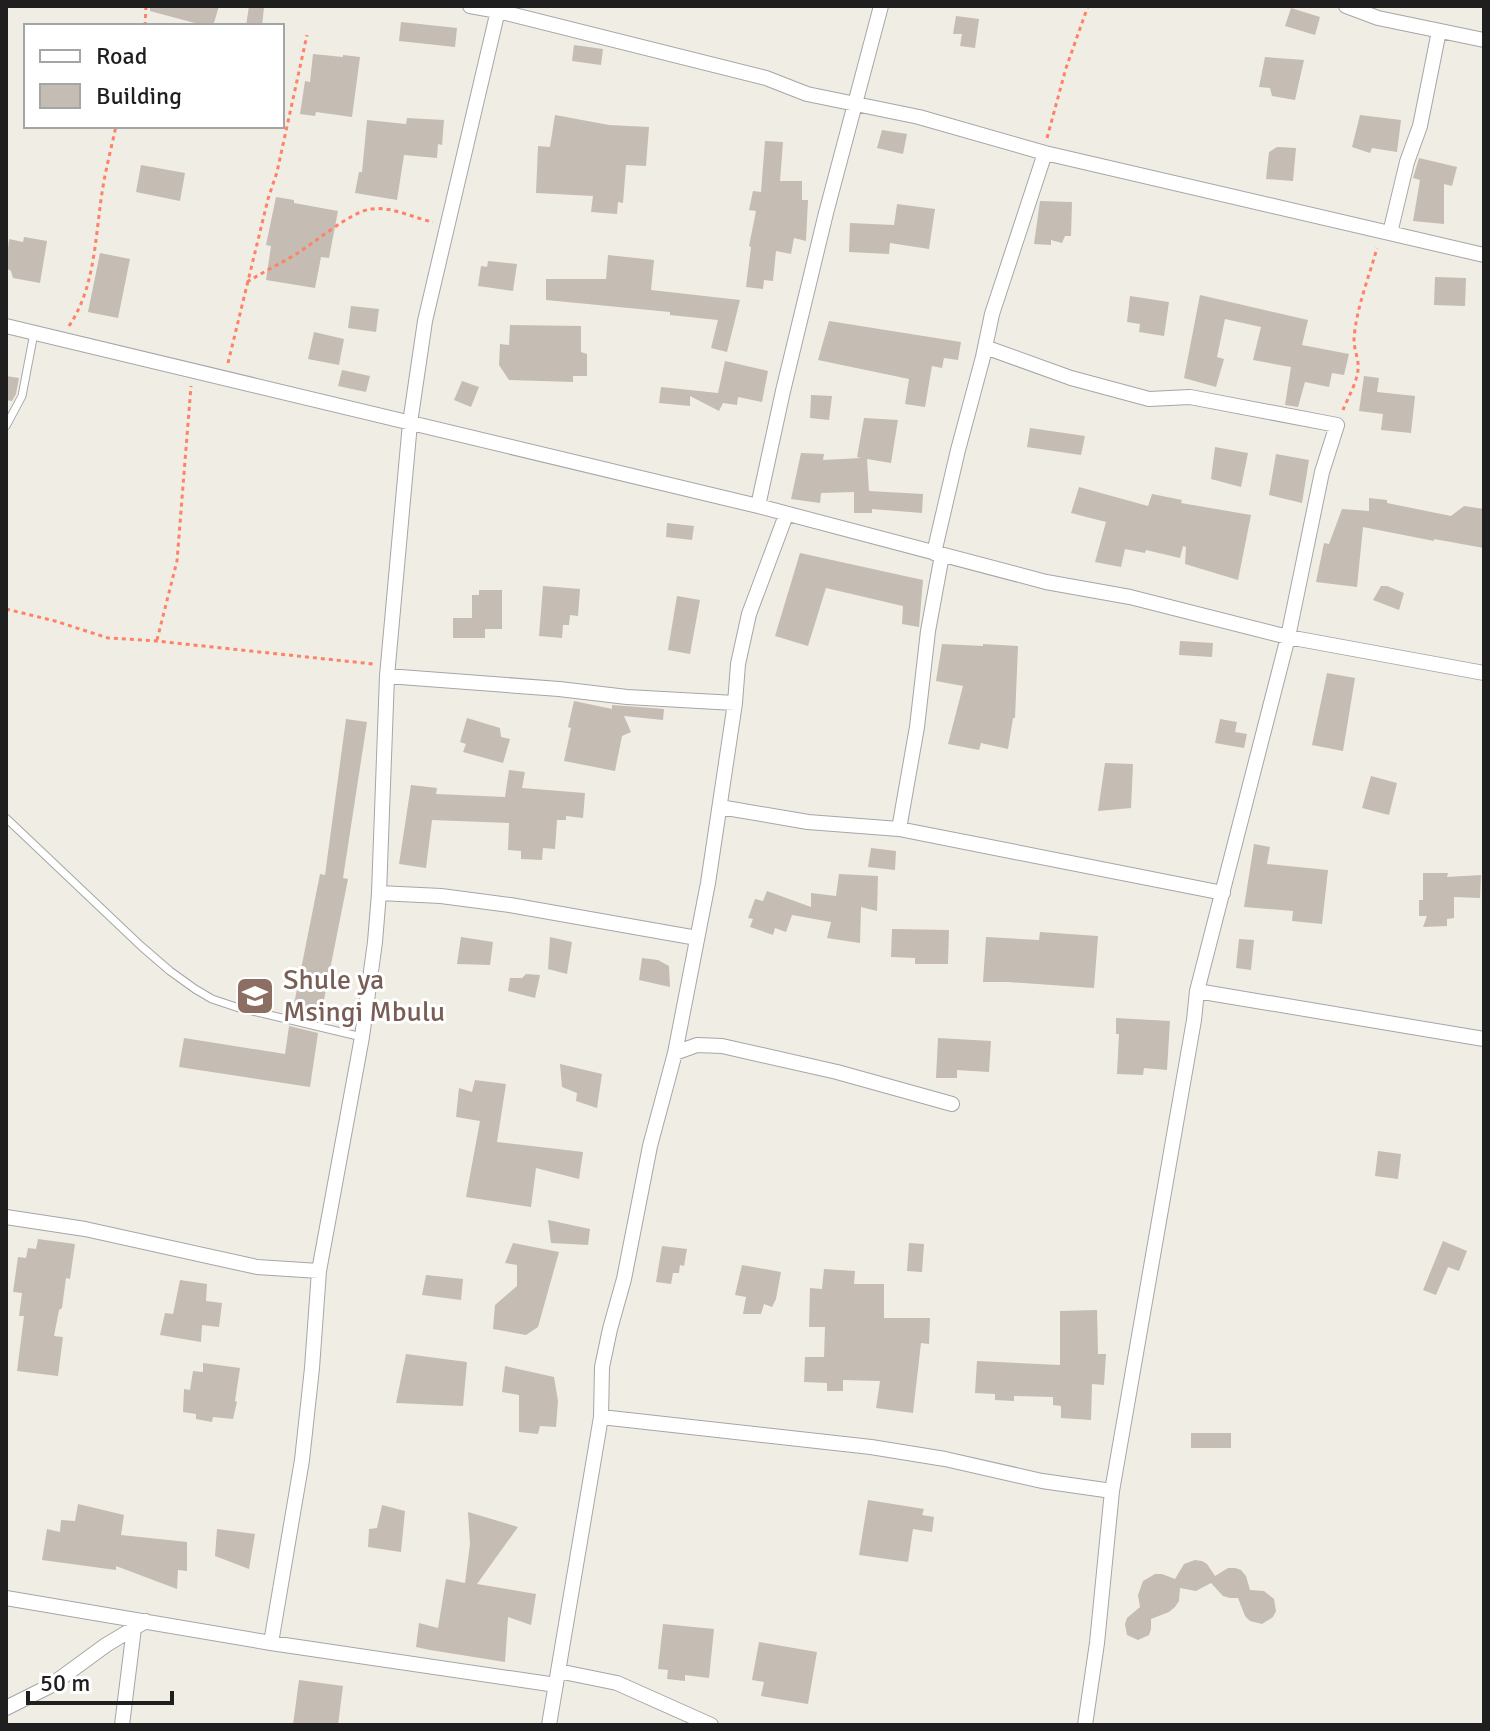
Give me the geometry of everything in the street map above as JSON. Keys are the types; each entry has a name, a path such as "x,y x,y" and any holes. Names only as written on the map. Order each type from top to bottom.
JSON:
{"street":[{"path":"470,6 498,9 766,78 807,94 919,117 1043,153 1484,255"},
{"path":"758,506 826,213 881,6"},
{"path":"1346,6 1378,18 1484,40"},
{"path":"271,1643 302,1460 319,1271 362,1037 375,942 388,671 410,423 425,321 498,9"},
{"path":"1386,232 1420,126 1439,31"},
{"path":"899,829 917,727 938,554 992,314 1043,153"},
{"path":"6,326 758,506 1046,582 1168,605 1288,637 1484,673"},
{"path":"985,347 1071,378 1149,399 1190,397 1337,425 1322,472 1288,637 1197,991 1112,1491 1097,1643 1085,1725"},
{"path":"549,1725 601,1417 602,1367 624,1279 650,1146 675,1053 708,883 738,664 749,614 786,515"},
{"path":"388,671 627,697 735,703"},
{"path":"720,807 808,822 899,829 1223,893"},
{"path":"379,893 441,896 510,905 697,938"},
{"path":"1197,991 1484,1039"},
{"path":"675,1053 697,1045 722,1046 837,1072 952,1104"},
{"path":"6,1217 85,1229 257,1267 319,1271"},
{"path":"601,1417 871,1447 945,1459 1042,1481 1112,1491"},
{"path":"6,1598 140,1625 617,1683 711,1725"},
{"path":"6,1708 50,1686 106,1645 140,1625"},
{"path":"122,1725 140,1625"}],"lane":[{"path":"6,426 22,396 34,333"},
{"path":"6,818 141,946 195,989 236,1007 362,1037"}],"path":[{"path":"1043,153 1066,68 1088,6"},
{"path":"224,378 277,172 307,35"},
{"path":"61,339 84,299 116,128"},
{"path":"247,282 351,217 371,209 395,211 447,225"},
{"path":"1337,425 1358,372 1354,339 1360,308 1386,232"},
{"path":"156,641 177,561 193,371"},
{"path":"6,609 108,638 156,641 388,671"}],"building":[{"path":"150,6 219,6 214,24 199,24 150,11"},
{"path":"249,6 264,7 262,24 246,24"},
{"path":"1291,8 1320,17 1315,35 1285,26"},
{"path":"956,16 979,19 975,48 960,46 962,34 953,34"},
{"path":"401,22 457,28 455,47 399,41"},
{"path":"574,45 603,49 601,65 572,61"},
{"path":"313,54 360,57 352,117 316,112 315,116 300,114 305,81 310,82"},
{"path":"1265,57 1304,60 1295,100 1272,96 1270,88 1259,87"},
{"path":"555,115 609,125 649,127 646,166 626,165 623,203 618,202 617,214 591,212 593,196 536,193 538,146 550,147"},
{"path":"1360,115 1401,120 1397,152 1372,148 1370,153 1352,147"},
{"path":"407,118 444,120 442,145 438,144 437,158 404,155 397,200 355,193 359,172 362,172 367,120 406,124"},
{"path":"882,130 907,134 903,154 877,148"},
{"path":"765,141 783,142 780,181 802,181 802,200 808,200 806,241 794,238 791,254 776,251 773,281 764,280 763,289 746,287 756,211 749,210 753,191 761,192"},
{"path":"1277,147 1296,148 1293,181 1266,179 1269,152"},
{"path":"1419,158 1457,167 1452,186 1444,184 1444,224 1413,221 1420,180 1413,178"},
{"path":"141,165 185,173 180,201 136,192"},
{"path":"276,197 338,211 329,258 321,257 315,288 266,280 271,246 266,245"},
{"path":"1040,201 1072,202 1071,236 1065,236 1062,243 1051,240 1051,245 1034,244"},
{"path":"897,204 935,209 929,249 890,243 889,254 849,252 850,223 894,225"},
{"path":"24,237 47,241 40,283 13,278 6,268 9,239 23,242"},
{"path":"100,253 130,259 118,318 88,312"},
{"path":"608,255 654,260 651,290 740,300 727,352 711,348 718,320 670,315 670,312 546,300 546,279 606,279"},
{"path":"488,261 517,264 513,291 478,286 481,266 487,267"},
{"path":"1435,277 1466,278 1465,306 1434,305"},
{"path":"1200,295 1308,320 1302,345 1349,354 1344,375 1332,373 1329,387 1305,382 1298,407 1285,405 1291,367 1253,360 1261,327 1225,319 1217,357 1224,359 1216,387 1184,378"},
{"path":"1130,296 1169,302 1164,336 1139,332 1140,324 1127,322"},
{"path":"351,306 379,309 376,332 348,328"},
{"path":"829,321 961,342 958,360 944,358 942,368 932,366 925,407 905,404 909,379 818,360"},
{"path":"510,325 581,326 581,352 587,354 587,376 573,376 573,382 509,380 499,365 500,344 509,345"},
{"path":"314,332 344,339 339,365 308,359"},
{"path":"725,361 768,371 762,402 738,397 737,405 723,403 719,411 690,396 690,406 659,403 661,387 718,393"},
{"path":"342,370 370,376 366,392 338,386"},
{"path":"6,376 19,378 12,401 6,400"},
{"path":"1364,376 1379,378 1377,392 1415,396 1411,433 1381,430 1383,414 1359,411"},
{"path":"462,381 479,387 471,407 454,400"},
{"path":"811,395 832,396 829,420 810,418"},
{"path":"864,418 898,420 891,463 867,459 869,491 923,494 922,513 872,509 872,513 854,513 854,492 821,493 820,503 791,499 801,453 824,454 823,460 861,458 857,457"},
{"path":"1030,428 1085,436 1081,455 1027,447"},
{"path":"1215,447 1248,453 1241,487 1211,479"},
{"path":"1276,454 1309,460 1302,503 1269,495"},
{"path":"1079,487 1148,506 1152,494 1182,500 1181,503 1251,515 1238,580 1185,564 1186,547 1183,546 1180,558 1146,550 1145,553 1125,549 1121,567 1095,562 1106,522 1071,513"},
{"path":"1369,498 1451,516 1464,506 1484,509 1484,548 1363,527 1357,587 1316,582 1324,543 1329,544 1342,509 1369,511"},
{"path":"667,523 694,526 692,540 666,537"},
{"path":"800,553 923,580 919,627 902,624 903,606 826,588 808,646 775,636"},
{"path":"543,586 580,589 578,616 570,615 569,625 563,625 562,638 539,636"},
{"path":"1381,586 1404,593 1399,610 1373,600"},
{"path":"479,590 502,590 502,629 485,629 485,638 453,638 453,618 472,618 472,595 479,595"},
{"path":"677,596 700,600 690,654 668,650"},
{"path":"1180,641 1213,643 1212,657 1179,655"},
{"path":"942,644 1018,646 1015,718 1008,749 981,743 979,750 948,744 963,686 936,681"},
{"path":"1327,673 1355,678 1343,751 1312,745"},
{"path":"574,701 612,709 612,705 664,709 663,720 624,716 631,732 622,736 615,771 564,761"},
{"path":"467,718 500,728 501,737 510,739 503,763 463,752 466,744 460,742"},
{"path":"346,719 367,722 343,878 348,879 320,1020 292,1014 320,874 325,875"},
{"path":"1220,719 1237,722 1235,732 1247,734 1244,748 1215,743"},
{"path":"1105,763 1133,764 1131,808 1098,811"},
{"path":"509,770 525,772 522,788 585,793 583,818 566,816 566,820 557,820 555,849 543,848 542,860 521,859 521,851 508,850 509,823 432,820 426,868 399,864 411,785 437,788 436,794 505,797"},
{"path":"1371,776 1397,783 1389,815 1362,808"},
{"path":"1254,844 1270,847 1267,864 1328,870 1322,924 1292,921 1293,911 1244,907"},
{"path":"871,848 896,851 895,870 868,867"},
{"path":"1423,873 1448,873 1447,877 1481,875 1480,898 1454,897 1454,918 1447,919 1447,926 1423,927 1427,916 1419,916 1419,900 1423,900"},
{"path":"839,874 878,876 877,911 861,907 860,943 827,938 831,922 792,915 786,932 775,928 773,935 750,927 753,919 748,918 755,899 763,901 767,891 811,907 811,893 836,896"},
{"path":"892,929 949,930 948,964 915,964 915,958 891,957"},
{"path":"1040,932 1098,936 1094,988 983,982 986,937 1039,940"},
{"path":"461,937 493,942 490,965 457,964"},
{"path":"550,937 572,942 567,974 548,969"},
{"path":"1239,939 1254,940 1251,970 1236,968"},
{"path":"642,958 658,960 669,966 670,987 639,980"},
{"path":"526,974 540,975 535,998 508,991 510,978 522,978"},
{"path":"1116,1018 1170,1021 1167,1070 1144,1068 1143,1075 1117,1074 1119,1034 1116,1034"},
{"path":"289,1026 318,1033 310,1087 179,1067 184,1038 285,1054"},
{"path":"938,1038 991,1041 989,1072 957,1070 957,1078 936,1078"},
{"path":"560,1064 602,1074 597,1108 576,1101 577,1093 562,1087"},
{"path":"475,1080 506,1084 497,1142 583,1152 579,1179 536,1168 531,1207 466,1197 480,1121 456,1117 459,1088 472,1092"},
{"path":"1378,1151 1401,1154 1398,1179 1375,1176"},
{"path":"548,1220 590,1229 588,1245 551,1243"},
{"path":"38,1239 75,1244 70,1279 66,1278 54,1336 63,1337 58,1376 17,1371 24,1316 19,1316 22,1293 13,1292 18,1257 26,1258 28,1248 36,1249"},
{"path":"1443,1241 1467,1251 1459,1271 1448,1267 1436,1295 1423,1290"},
{"path":"513,1243 559,1252 538,1327 526,1335 493,1329 495,1305 517,1286 517,1265 505,1263"},
{"path":"909,1243 924,1244 922,1272 907,1271"},
{"path":"662,1246 687,1249 684,1266 680,1265 679,1273 673,1273 671,1284 656,1282"},
{"path":"742,1265 781,1272 776,1299 772,1307 764,1304 761,1314 743,1314 746,1297 735,1295"},
{"path":"824,1269 855,1271 854,1284 884,1284 884,1318 930,1318 929,1344 921,1343 913,1413 876,1408 880,1381 843,1380 843,1391 827,1391 827,1383 804,1382 805,1357 824,1357 825,1327 809,1327 810,1288 822,1289"},
{"path":"426,1275 463,1279 461,1300 422,1295"},
{"path":"180,1280 207,1284 206,1301 222,1303 219,1327 202,1325 201,1342 160,1335 165,1313 173,1314"},
{"path":"1097,1310 1098,1354 1106,1354 1104,1385 1092,1384 1091,1420 1061,1418 1061,1406 1053,1405 1053,1397 1014,1396 1014,1401 995,1400 995,1394 975,1393 977,1361 1060,1365 1060,1311"},
{"path":"406,1354 467,1362 463,1406 396,1403"},
{"path":"203,1363 240,1368 233,1419 213,1417 212,1422 183,1412 184,1389 190,1390 193,1371 203,1372"},
{"path":"505,1366 554,1377 558,1401 556,1427 540,1426 538,1434 519,1432 519,1395 502,1392"},
{"path":"1191,1433 1231,1433 1231,1448 1191,1448"},
{"path":"868,1500 924,1509 922,1515 934,1517 932,1532 913,1529 908,1562 859,1555"},
{"path":"78,1504 124,1515 121,1535 187,1542 187,1571 178,1570 177,1589 116,1566 116,1570 42,1560 47,1529 60,1532 61,1520 75,1521"},
{"path":"382,1505 405,1511 401,1552 368,1547 369,1529 377,1528"},
{"path":"468,1512 518,1527 477,1584 536,1594 531,1625 508,1617 505,1662 416,1647 419,1623 438,1628 446,1579 465,1583 470,1544"},
{"path":"217,1529 255,1534 249,1569 215,1556"},
{"path":"1195,1560 1207,1564 1215,1576 1228,1568 1241,1570 1250,1590 1264,1591 1274,1599 1276,1611 1273,1617 1262,1624 1250,1621 1238,1598 1223,1596 1211,1583 1196,1591 1180,1588 1175,1607 1151,1619 1149,1635 1138,1640 1127,1635 1125,1624 1127,1618 1140,1607 1138,1595 1143,1581 1155,1574 1175,1579 1184,1564"},
{"path":"663,1624 714,1629 709,1678 685,1675 685,1681 667,1679 668,1670 658,1669"},
{"path":"759,1642 817,1652 808,1704 761,1696 764,1682 752,1680"},
{"path":"299,1680 343,1686 338,1725 293,1725"}],"place":[{"name":"Shule ya Msingi Mbulu","path":"255,996"}]}
